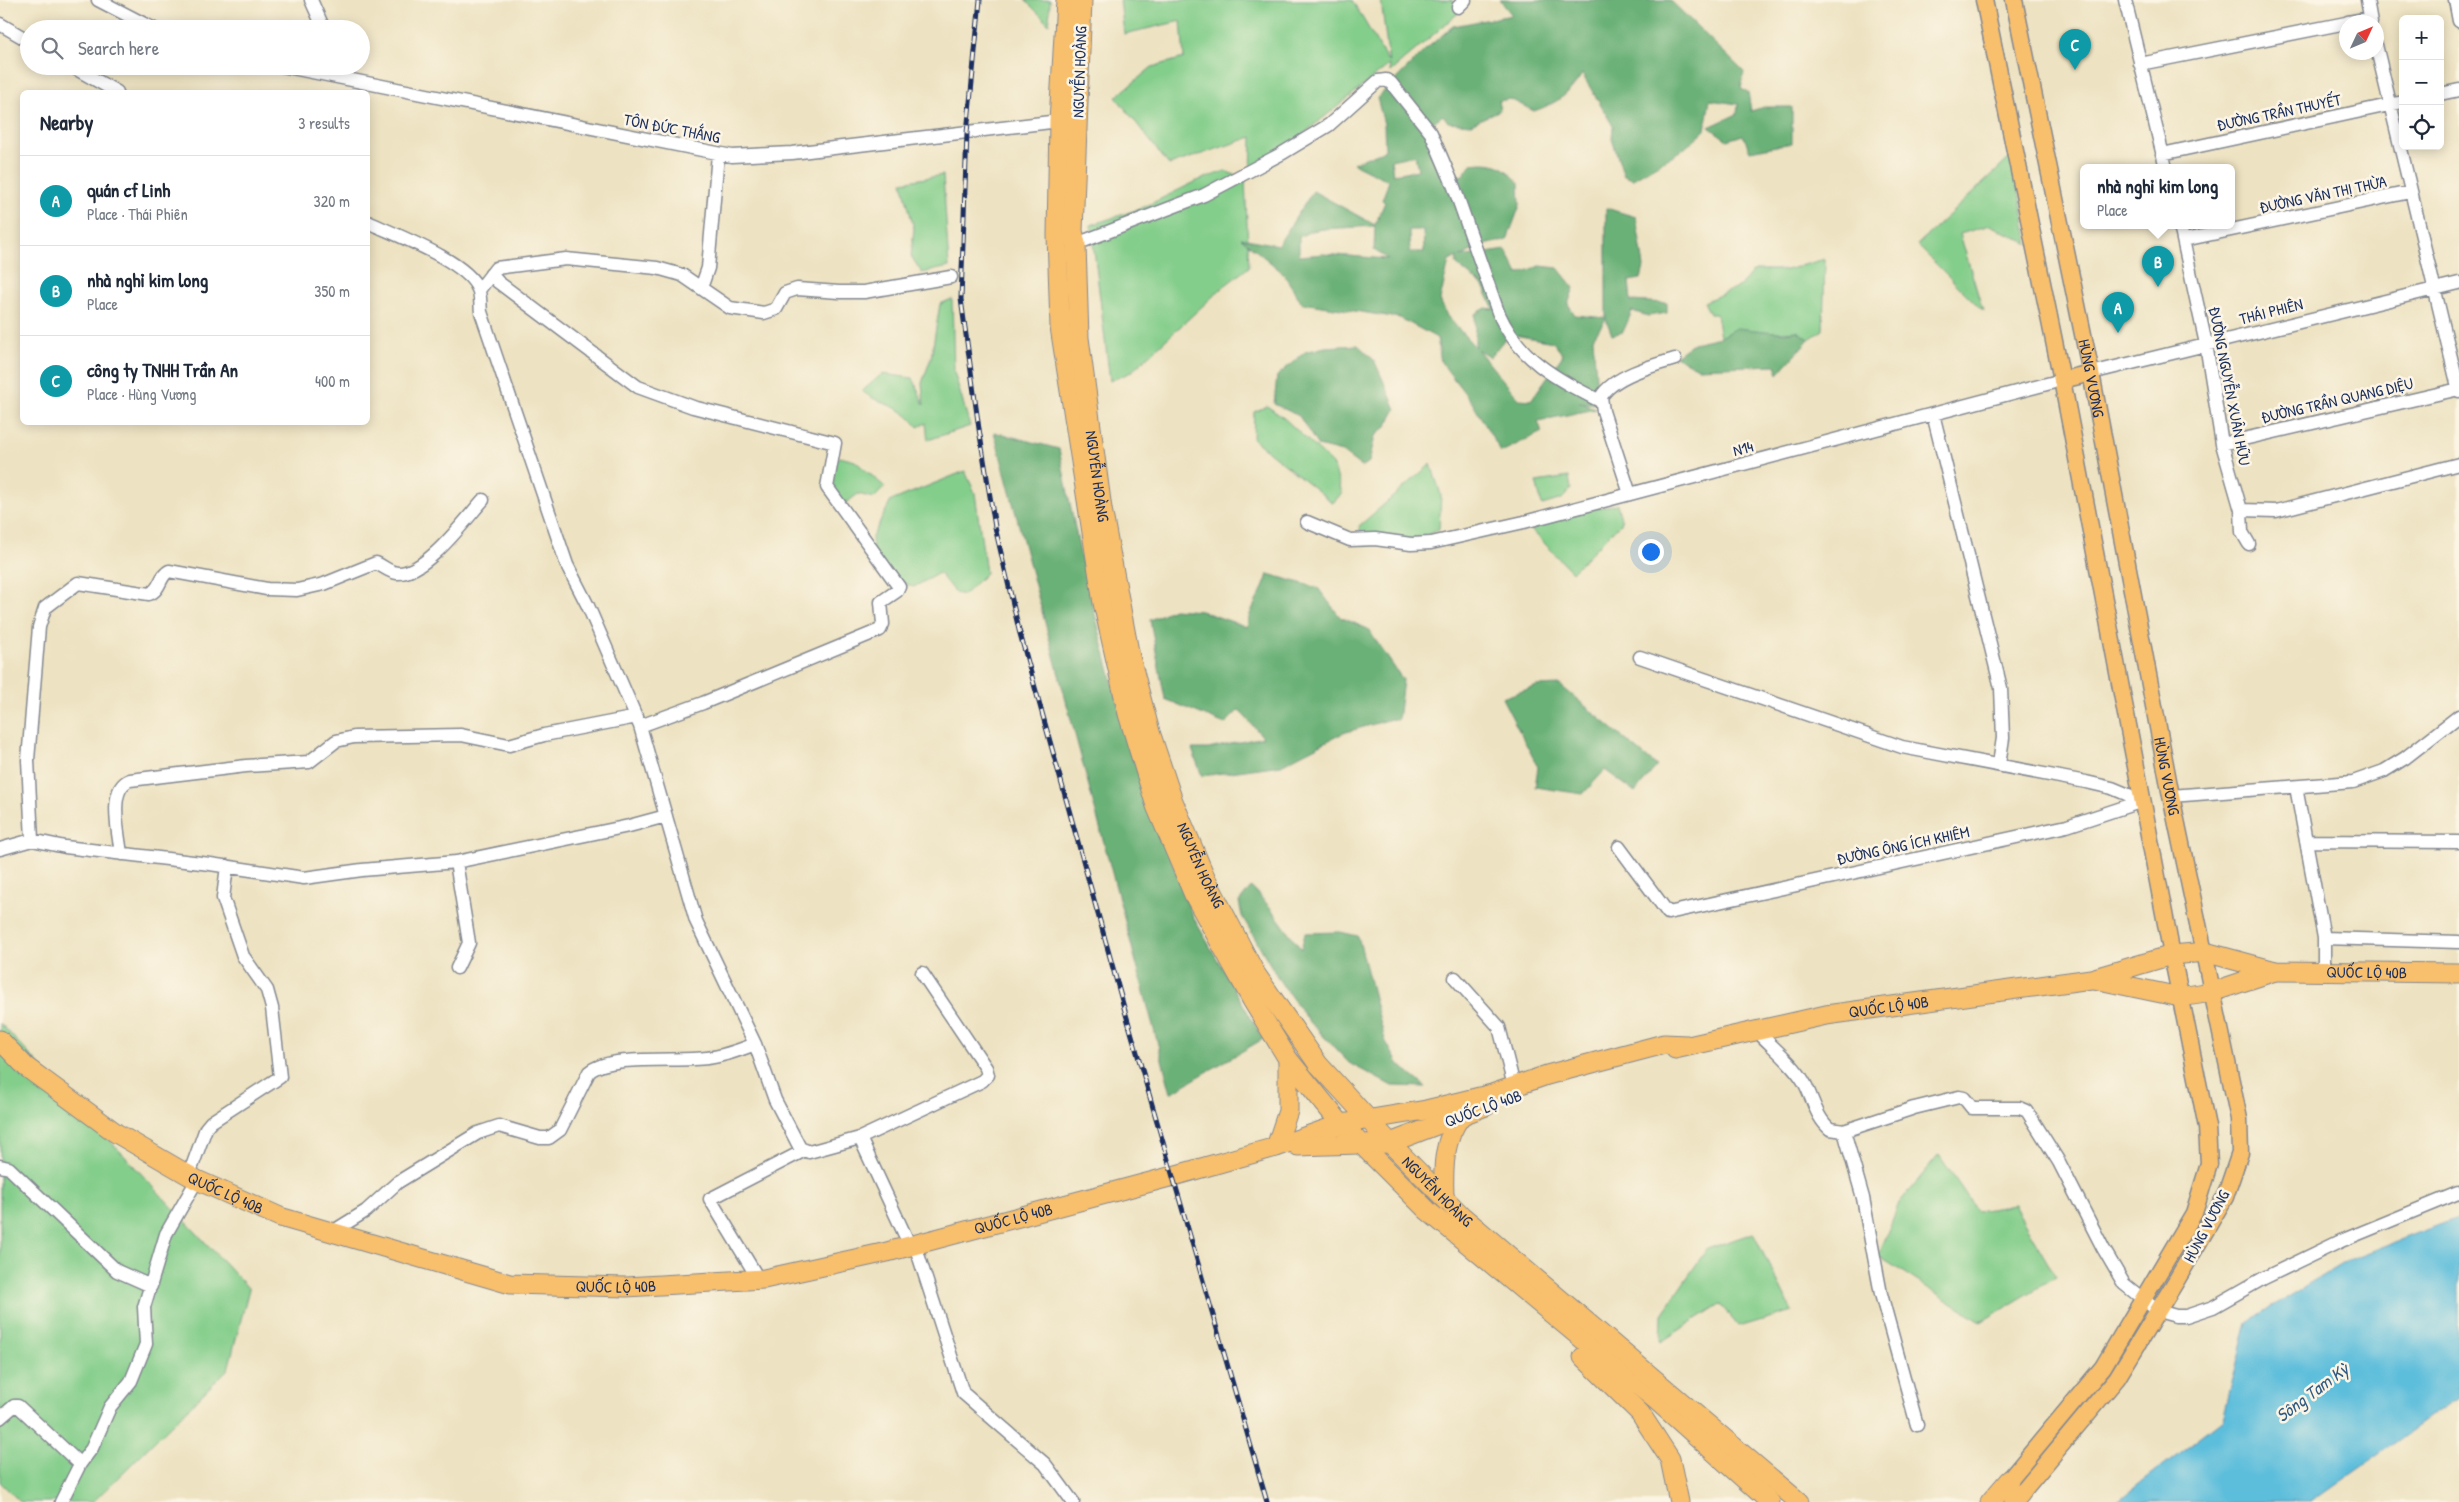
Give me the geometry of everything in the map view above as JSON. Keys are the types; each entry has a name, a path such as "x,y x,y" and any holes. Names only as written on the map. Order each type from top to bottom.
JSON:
{"highway":[{"name":"NGUYỄN HOÀNG","path":"1066,0 1059,121 1057,235 1060,328 1103,603 1128,714 1156,806 1194,895 1252,1000 1288,1058 1360,1143 1428,1211 1657,1401 1770,1502"},
{"name":"NGUYỄN HOÀNG","path":"1082,0 1073,231 1076,244 1080,338 1102,509 1130,657 1150,732 1173,801 1206,880 1255,973 1318,1064 1390,1143 1444,1197 1573,1312 1799,1502"},
{"path":"2091,979 2172,955 2205,952 2275,971"},
{"path":"2091,979 2180,997 2212,992 2275,971"},
{"name":"QUỐC LỘ 40B","path":"2275,971 2459,972"},
{"name":"QUỐC LỘ 40B","path":"1276,1147 1390,1143 1511,1096 1687,1045 1757,1032 1826,1015 2091,979"},
{"name":"QUỐC LỘ 40B","path":"0,1040 26,1068 108,1128 193,1178 280,1217 510,1284 626,1288 759,1280 912,1246 1276,1147 1342,1124 1368,1118 1426,1110 1618,1055 1664,1044 1687,1045"},
{"path":"1276,1147 1288,1111 1288,1058"},
{"path":"1444,1197 1443,1174 1449,1136 1462,1115"},
{"path":"1493,1266 1536,1313 1640,1413 1670,1458 1679,1502"},
{"path":"1990,1502 2014,1491"}],"main road":[{"name":"HÙNG VƯƠNG","path":"1984,0 2062,380 2180,997 2207,1127 2209,1164 2194,1213 2103,1368 2014,1491"},
{"name":"HÙNG VƯƠNG","path":"2014,0 2090,373 2171,796 2239,1119 2240,1153 2224,1197 2117,1378 2014,1491"},
{"path":"2062,380 2090,373"},
{"path":"2143,801 2171,796"}],"street":[{"path":"98,0 137,20"},
{"path":"311,0 320,20"},
{"path":"2124,0 2165,164"},
{"path":"2366,0 2370,15"},
{"path":"2455,0 2459,21"},
{"path":"0,24 20,36"},
{"path":"2140,64 2339,25"},
{"path":"2381,60 2396,103 2410,192 2459,389"},
{"path":"87,75 113,90"},
{"name":"TÔN ĐỨC THẮNG","path":"326,75 732,156 792,153 1059,121"},
{"path":"344,75 346,79"},
{"path":"1076,244 1204,194 1280,154 1329,125 1378,81 1386,80 1391,83 1430,133 1454,187 1501,320 1538,365 1547,373 1600,401 1630,494"},
{"path":"2444,93 2459,90"},
{"name":"ĐƯỜNG TRẦN THUYẾT","path":"2162,154 2396,103"},
{"path":"701,288 708,268 718,154"},
{"name":"ĐƯỜNG VĂN THỊ THỪA","path":"2184,240 2410,192"},
{"path":"370,223 456,265 469,275 479,290 481,312 567,564 588,606 638,722 696,921 756,1044 775,1100 800,1148 809,1152 831,1148 853,1138 860,1138 982,1081 988,1075 986,1068 922,973"},
{"name":"ĐƯỜNG NGUYỄN XUÂN HỮU","path":"2181,229 2206,344 2222,444 2241,510 2242,532 2249,544"},
{"path":"479,290 496,268 566,259 656,268 682,275 730,308 764,313 776,309 785,294 797,289 864,292 952,277"},
{"path":"121,854 116,794 121,785 130,780 246,766 309,762 336,741 354,737 461,735 508,745 544,735 638,722 703,703 880,630 883,624 881,602 897,591 899,587 827,487 835,443 693,407 638,387 498,282 491,274"},
{"name":"THÁI PHIÊN","path":"2090,373 2434,288 2459,284"},
{"path":"1600,401 1608,389 1634,373 1648,366 1675,359"},
{"name":"N14","path":"1307,522 1350,540 1375,539 1411,544 1431,543 1524,522 2062,380"},
{"name":"ĐƯỜNG TRẦN QUANG DIỆU","path":"2222,444 2459,389"},
{"path":"1933,414 2002,688 2003,738 1999,764"},
{"path":"2241,510 2276,511 2459,464"},
{"path":"32,840 28,760 39,627 45,608 73,585 84,583 149,594 156,590 165,573 169,571 267,589 297,590 324,584 376,563 392,572 405,572 414,568 438,550 483,500"},
{"path":"1640,657 1902,746 1942,756 1999,764 2112,788 2143,801"},
{"path":"2171,796 2251,788 2296,787 2353,782 2384,771 2405,758 2459,716"},
{"path":"2296,787 2324,938 2324,971"},
{"name":"ĐƯỜNG ÔNG ÍCH KHIÊM","path":"1619,848 1668,913 2067,826 2143,801"},
{"path":"0,849 32,840 121,854 227,866 304,878 362,870 456,862 629,826 666,816"},
{"path":"2307,841 2459,842"},
{"path":"456,862 469,944 457,968"},
{"path":"61,1502 80,1464 92,1448 110,1407 131,1381 146,1344 144,1307 166,1234 193,1178 206,1128 211,1122 280,1077 272,1008 267,990 244,956 222,898 227,866"},
{"path":"2324,938 2459,942"},
{"path":"1455,978 1498,1027 1514,1086"},
{"path":"1757,1032 1798,1073 1826,1126 1830,1130 1844,1131 1914,1108 1959,1096 1964,1098 1972,1108 2024,1109 2032,1117 2059,1162 2114,1269 2124,1284 2158,1311 2176,1316 2186,1316 2212,1307 2264,1278 2333,1246 2458,1193"},
{"path":"332,1232 366,1211 398,1182 478,1133 499,1126 540,1138 555,1136 560,1130 589,1072 594,1068 620,1062 707,1058 731,1053 756,1044"},
{"path":"1844,1131 1863,1198 1881,1294 1917,1424"},
{"path":"860,1138 912,1246 963,1393 1045,1464 1073,1502"},
{"path":"759,1280 710,1200 805,1150"},
{"path":"0,1166 9,1168 117,1271 150,1286"},
{"path":"0,1418 14,1406 18,1406 80,1464"}],"green space":[{"path":"1025,0 1050,0 1049,24"},
{"path":"1120,0 1352,0 1389,63 1381,0 1452,0 1463,9 1390,72 1389,65 1251,176 1252,137 1169,165 1116,97 1152,67 1184,58 1181,21 1124,34"},
{"path":"1500,0 1670,0 1744,72 1741,89 1748,92 1751,111 1764,107 1792,107 1792,143 1750,151 1743,135 1727,140 1709,127 1737,114 1738,104 1710,100 1705,130 1685,148 1633,179 1624,176 1612,139 1613,126 1582,74 1572,88 1562,97 1534,111 1510,99 1498,101 1500,110 1471,124 1448,122 1443,115 1432,123 1441,170 1462,176 1471,164 1493,164 1503,168 1519,183 1520,205 1507,240 1483,245 1460,257 1506,250 1518,274 1540,266 1558,268 1574,288 1568,304 1575,315 1606,318 1606,208 1636,217 1644,267 1641,279 1629,281 1631,301 1667,303 1667,313 1648,316 1632,311 1623,332 1612,335 1606,319 1593,338 1598,404 1579,402 1596,409 1538,421 1542,432 1501,452 1473,404 1441,362 1437,338 1400,318 1302,303 1283,273 1241,238 1278,245 1313,191 1375,225 1385,202 1382,200 1389,181 1353,163 1385,150 1384,124 1377,98 1426,49 1453,26 1512,15","holes":["1415,155 1418,170 1393,174 1391,160","1375,226 1374,250 1388,259 1323,254 1299,256 1299,237 1311,231","1409,230 1423,230 1424,252 1410,252","1457,257 1456,264 1483,286 1494,309 1486,308 1475,314 1475,347 1447,316 1440,300 1449,261","1509,334 1553,342 1563,355 1531,400 1519,399 1477,349 1490,357"]},
{"path":"2012,156 2029,244 1990,225 1960,234 1983,311 1917,245"},
{"path":"1225,171 1245,179 1249,267 1223,287 1131,372 1110,381 1091,225 1142,208 1197,181"},
{"path":"943,175 949,267 922,273 911,256 914,229 902,182"},
{"path":"1825,259 1823,330 1809,339 1797,331 1756,333 1736,328 1720,337 1716,314 1710,314 1704,302 1740,286 1751,273 1758,270 1786,270"},
{"path":"952,299 954,372 970,426 928,440 926,423 918,427 898,409 862,391 882,374 913,378 924,405 922,383 931,358 940,304"},
{"path":"1736,328 1785,333 1797,331 1809,339 1778,374 1775,365 1698,368 1675,356 1693,343 1720,337"},
{"path":"1358,345 1374,360 1396,409 1386,427 1375,436 1369,462 1362,467 1342,452 1318,446 1299,416 1274,404 1277,376 1305,352 1325,347"},
{"path":"1267,406 1285,419 1333,464 1342,493 1333,503 1253,439 1254,412"},
{"path":"994,432 1059,449 1084,572 1132,756 1192,915 1263,1039 1171,1093"},
{"path":"840,457 855,461 885,487 874,498 858,494 846,503 829,492 833,463"},
{"path":"1431,464 1441,495 1439,530 1408,542 1365,545 1359,526"},
{"path":"965,471 975,493 986,573 964,595 955,593 939,573 914,587 903,583 873,554 872,537 891,501"},
{"path":"1569,477 1571,489 1562,499 1542,505 1536,482"},
{"path":"1617,504 1622,522 1572,572 1524,522"},
{"path":"1268,574 1318,588 1340,617 1368,629 1403,680 1398,720 1391,719 1343,733 1281,765 1202,776 1192,749 1208,749 1263,737 1239,710 1225,724 1165,699 1150,620 1173,609 1201,611 1247,627 1250,614"},
{"path":"1560,685 1657,766 1635,792 1605,770 1583,794 1535,787 1538,767 1502,698 1537,686"},
{"path":"1251,887 1269,906 1301,949 1305,933 1340,932 1358,936 1385,1040 1399,1065 1426,1087 1392,1086 1349,1063 1308,1020 1281,983 1242,916 1239,902"},
{"path":"0,1023 249,1289 228,1369 93,1502 20,1502 0,1482"},
{"path":"1939,1155 1977,1211 2014,1205 2056,1277 1981,1322 1878,1256 1899,1203"},
{"path":"1753,1233 1792,1311 1739,1327 1720,1304 1661,1342 1662,1314 1707,1249"}],"water":[{"name":"Sông Tam Kỳ","path":"2459,1217 2459,1397 2311,1502 2116,1502 2223,1419 2247,1322 2351,1259"}],"railway":[{"path":"980,0 967,133 961,299 995,527 1019,630 1123,1004 1267,1502"}],"place":[{"name":"công ty TNHH Trần An","path":"2075,70"},
{"name":"nhà nghỉ kim long","path":"2158,287"},
{"name":"quán cf Linh","path":"2118,333"}]}
